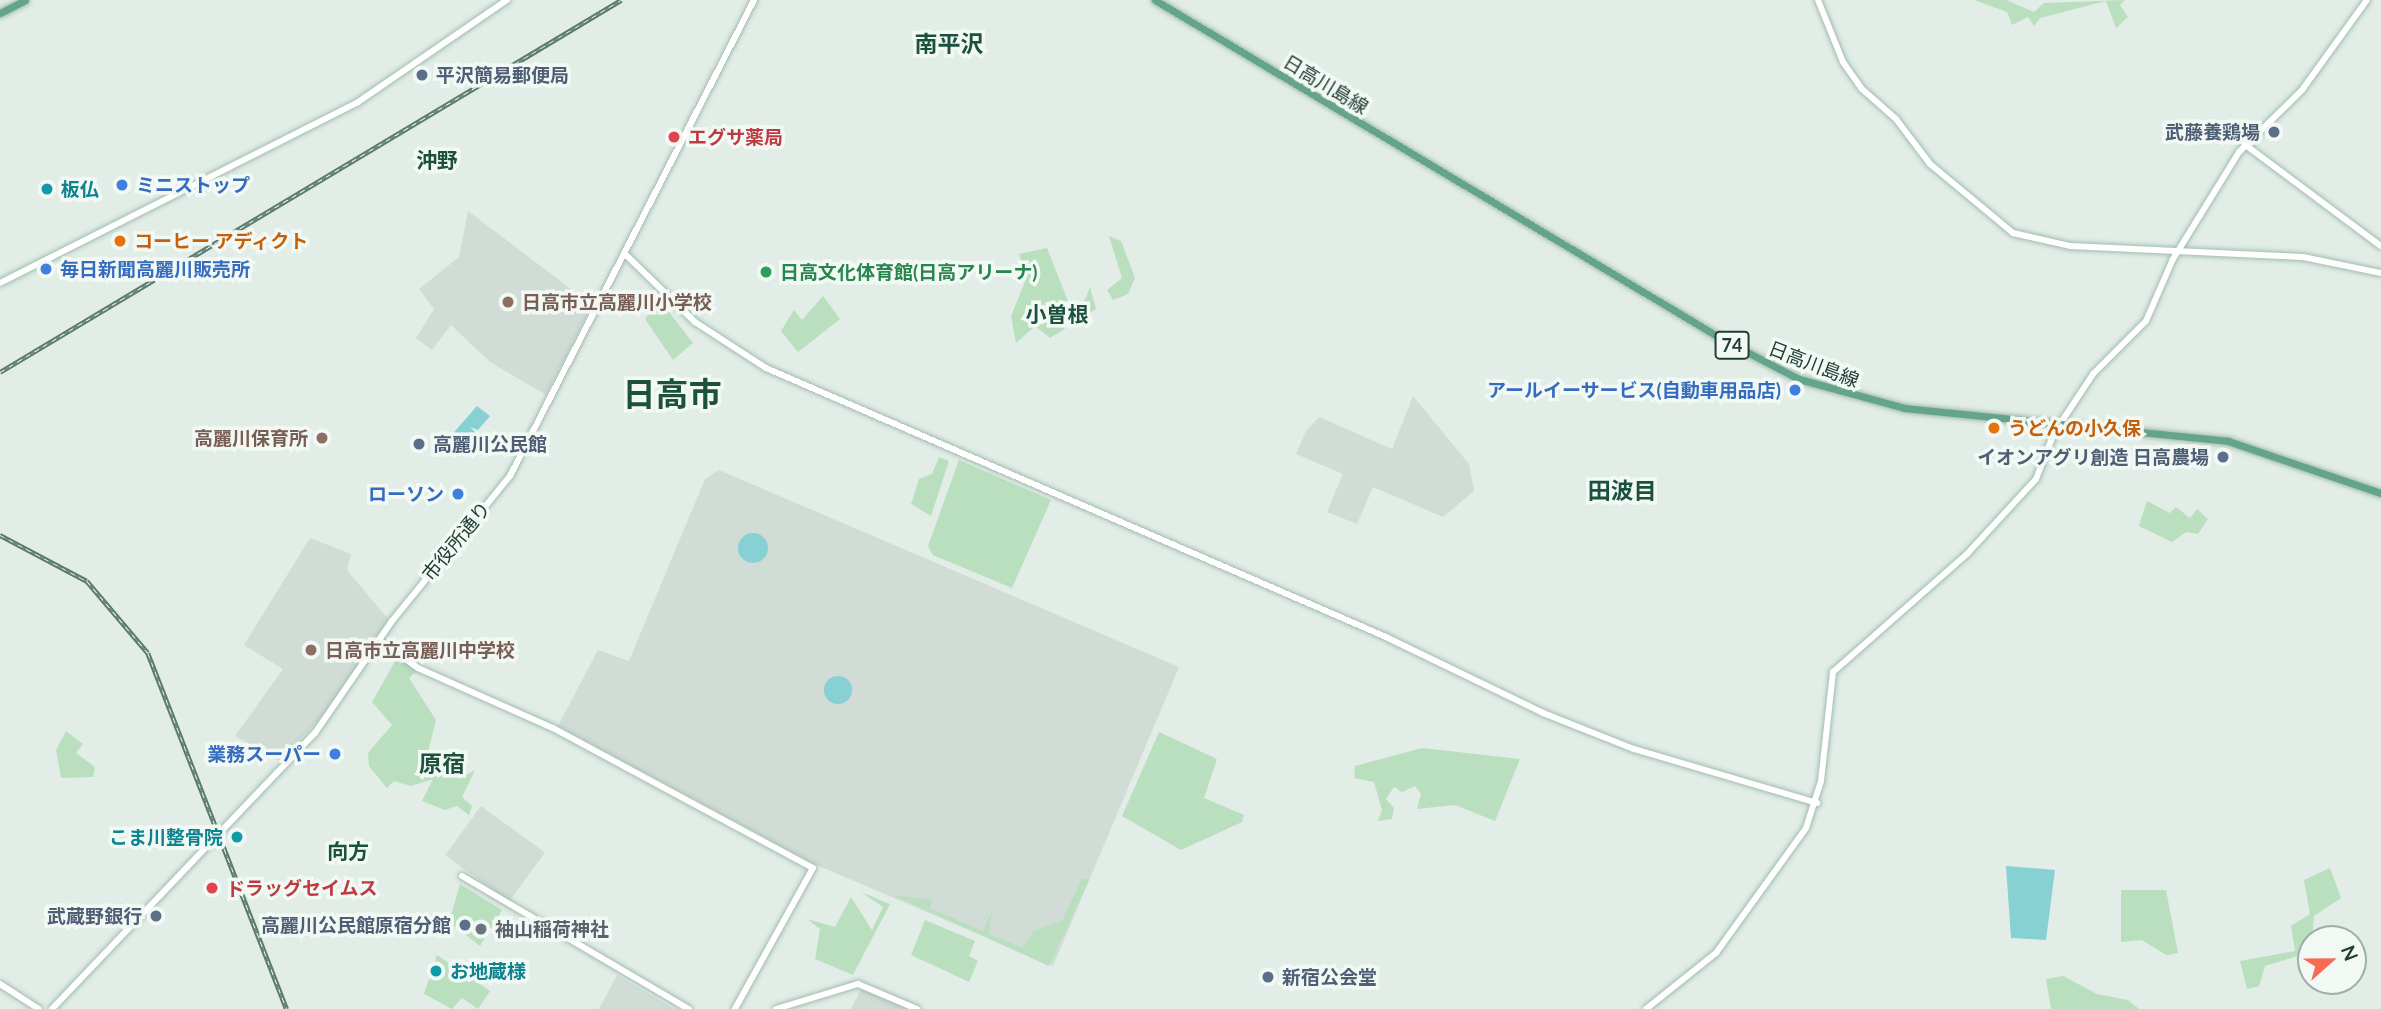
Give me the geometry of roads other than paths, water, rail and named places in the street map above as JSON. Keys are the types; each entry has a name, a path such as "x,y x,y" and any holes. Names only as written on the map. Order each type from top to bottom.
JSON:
{"main road":[{"path":"0,13 25,0"},
{"name":"日高川島線","path":"1155,0 1763,363 1881,404 2062,422 2261,448 2381,493"}],"street":[{"path":"0,283 358,103 507,0"},
{"name":"市役所通り","path":"52,1009 315,733 379,640 514,470 754,0"},
{"path":"1818,0 1837,51 1862,89 1996,223 2033,240 2070,246 2303,257 2381,273"},
{"path":"1646,1009 1727,939 1817,803 1833,672 1967,554 2036,479 2062,422 2105,357 2140,329 2179,251 2244,145 2302,90 2367,0"},
{"path":"2244,145 2381,246"},
{"path":"624,253 695,322 766,368 1386,637 1543,713 1634,748 1817,803"},
{"path":"379,640 418,668 553,728 813,868 735,1009"},
{"path":"462,876 689,1009"},
{"path":"0,984 38,1009"},
{"path":"776,1009 858,984 917,1009"}],"water":[{"path":"477,406 490,416 478,430 470,427 476,433 462,449 449,438"},
{"path":"753,533 764,537 768,548 764,559 753,563 742,559 738,548 742,537"},
{"path":"838,676 848,680 852,690 848,700 838,704 828,700 824,690 828,680"},
{"path":"2006,866 2055,870 2046,940 2011,938"}],"railway":[{"path":"0,372 621,0"},
{"path":"0,535 87,581 148,653 287,1009"}],"place":[{"name":"平沢簡易郵便局","path":"422,75"},
{"name":"武藤養鶏場","path":"2274,132"},
{"name":"エグサ薬局","path":"674,137"},
{"name":"ミニストップ","path":"122,185"},
{"name":"板仏","path":"47,189"},
{"name":"コーヒー アディクト","path":"120,241"},
{"name":"毎日新聞高麗川販売所","path":"46,269"},
{"name":"日高文化体育館(日高アリーナ)","path":"766,272"},
{"name":"日高市立高麗川小学校","path":"508,302"},
{"name":"アールイーサービス(自動車用品店)","path":"1795,390"},
{"name":"うどんの小久保","path":"1994,428"},
{"name":"高麗川保育所","path":"322,438"},
{"name":"高麗川公民館","path":"419,444"},
{"name":"イオンアグリ創造 日高農場","path":"2223,457"},
{"name":"ローソン","path":"458,494"},
{"name":"日高市立高麗川中学校","path":"311,650"},
{"name":"業務スーパー","path":"335,754"},
{"name":"こま川整骨院","path":"237,837"},
{"name":"ドラッグセイムス","path":"212,888"},
{"name":"武蔵野銀行","path":"156,916"},
{"name":"高麗川公民館原宿分館","path":"465,925"},
{"name":"袖山稲荷神社","path":"481,929"},
{"name":"お地蔵様","path":"436,971"},
{"name":"新宿公会堂","path":"1268,977"}],"district":[{"name":"南平沢","path":"949,43"},
{"name":"沖野","path":"437,160"},
{"name":"小曽根","path":"1057,314"},
{"name":"日高市","path":"672,394"},
{"name":"田波目","path":"1622,490"},
{"name":"原宿","path":"442,763"},
{"name":"向方","path":"348,851"}]}
